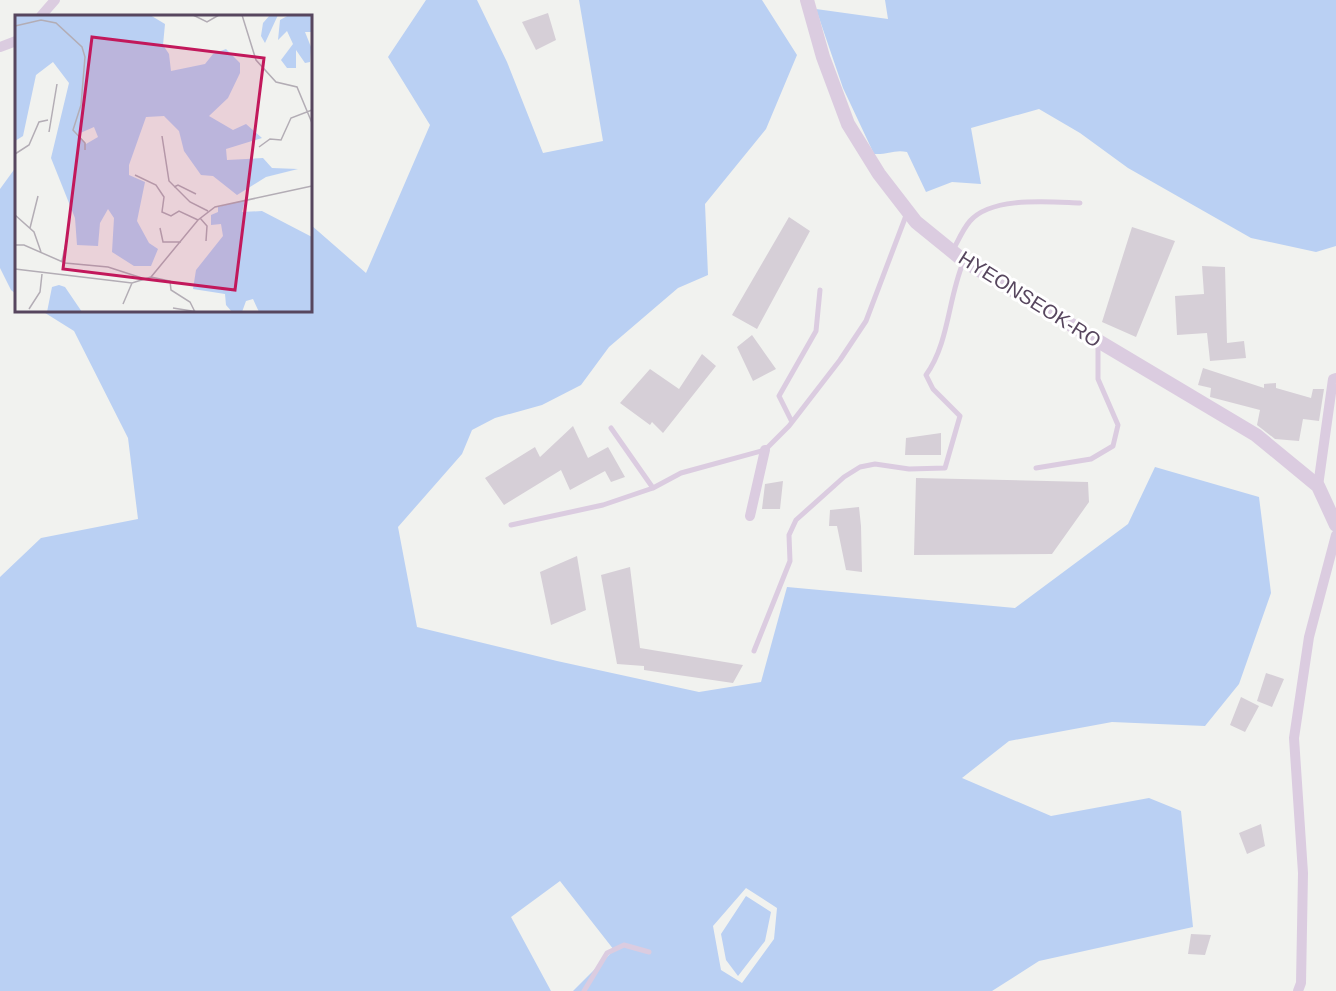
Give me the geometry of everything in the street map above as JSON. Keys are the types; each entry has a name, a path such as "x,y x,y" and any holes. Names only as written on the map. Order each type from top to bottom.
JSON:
{"street":[{"path":"42,15 55,0"},
{"name":"HYEONSEOK-RO","path":"807,0 823,57 848,124 879,174 916,222 964,261 1256,435 1318,486 1336,525"},
{"path":"0,48 15,41"},
{"path":"1318,486 1333,379 1336,378"},
{"path":"750,516 765,450"},
{"path":"1298,991 1301,983 1303,873 1294,738 1309,637 1336,535"}],"lane":[{"path":"952,251 971,220 990,207 1035,201 1080,203"},
{"path":"512,525 603,505 653,488 681,473 765,450 792,422 840,360 866,321 907,211"},
{"path":"754,651 790,561 789,535 796,520 844,477 860,467 875,464 909,469 945,468 960,416 933,389 926,375 937,359 955,282 964,261"},
{"path":"792,422 779,396 816,331 820,290"},
{"path":"1036,468 1091,459 1113,446 1118,425 1098,379 1098,341"},
{"path":"612,428 653,488"},
{"path":"584,991 607,953 624,945 649,952"}],"shaded area":[{"path":"426,0 477,0 507,62 543,153 603,141 579,0 762,0 797,55 766,129 705,204 708,275 678,288 609,347 581,385 542,405 495,418 472,430 462,454 398,527 417,627 699,692 761,682 787,587 1015,608 1128,524 1155,467 1259,497 1271,593 1239,684 1205,726 1112,722 1009,741 962,778 1051,816 1149,798 1181,811 1193,927 1039,961 992,991 573,991 614,950 560,881 511,917 551,991 0,991 0,577 41,538 138,519 128,438 74,331 44,312 312,312 312,226 366,273 430,125 388,57","holes":["746,888 777,908 774,939 742,983 721,970 713,926"]},
{"path":"885,0 1336,0 1336,246 1316,252 1251,238 1128,168 1080,133 1039,109 971,128 981,184 952,182 926,192 907,152 874,154 843,88 816,9 888,19"},
{"path":"15,168 15,293 11,290 0,268 0,189"},
{"path":"746,896 771,912 765,941 738,976 726,960 721,934"}],"building":[{"path":"548,13 556,40 536,50 522,22"},
{"path":"789,217 810,231 757,329 732,315"},
{"path":"1132,227 1175,241 1136,337 1102,322"},
{"path":"1202,266 1225,267 1227,343 1244,341 1246,358 1210,361 1207,333 1177,335 1175,296 1204,294"},
{"path":"752,335 776,369 753,381 737,347"},
{"path":"702,354 716,366 663,433 652,422 650,425 620,403 650,369 679,389"},
{"path":"1203,368 1264,388 1264,384 1276,383 1276,388 1311,398 1313,389 1324,389 1319,421 1303,419 1299,441 1275,439 1257,425 1260,410 1210,397 1211,388 1198,385"},
{"path":"573,426 588,458 608,447 625,477 611,482 605,471 570,490 561,470 504,505 485,478 535,447 540,457"},
{"path":"941,433 941,455 905,455 906,438"},
{"path":"916,478 1088,482 1089,502 1052,554 914,555"},
{"path":"783,481 780,509 762,509 765,484"},
{"path":"859,507 862,572 846,570 837,526 829,526 830,510"},
{"path":"577,556 586,610 551,625 540,572"},
{"path":"630,567 640,648 743,665 733,683 644,670 644,666 617,664 601,575"},
{"path":"1266,673 1284,679 1272,707 1257,701"},
{"path":"1241,697 1259,706 1245,732 1230,725"},
{"path":"1261,824 1265,846 1247,854 1239,833"},
{"path":"1191,934 1211,935 1205,955 1188,954"}]}
